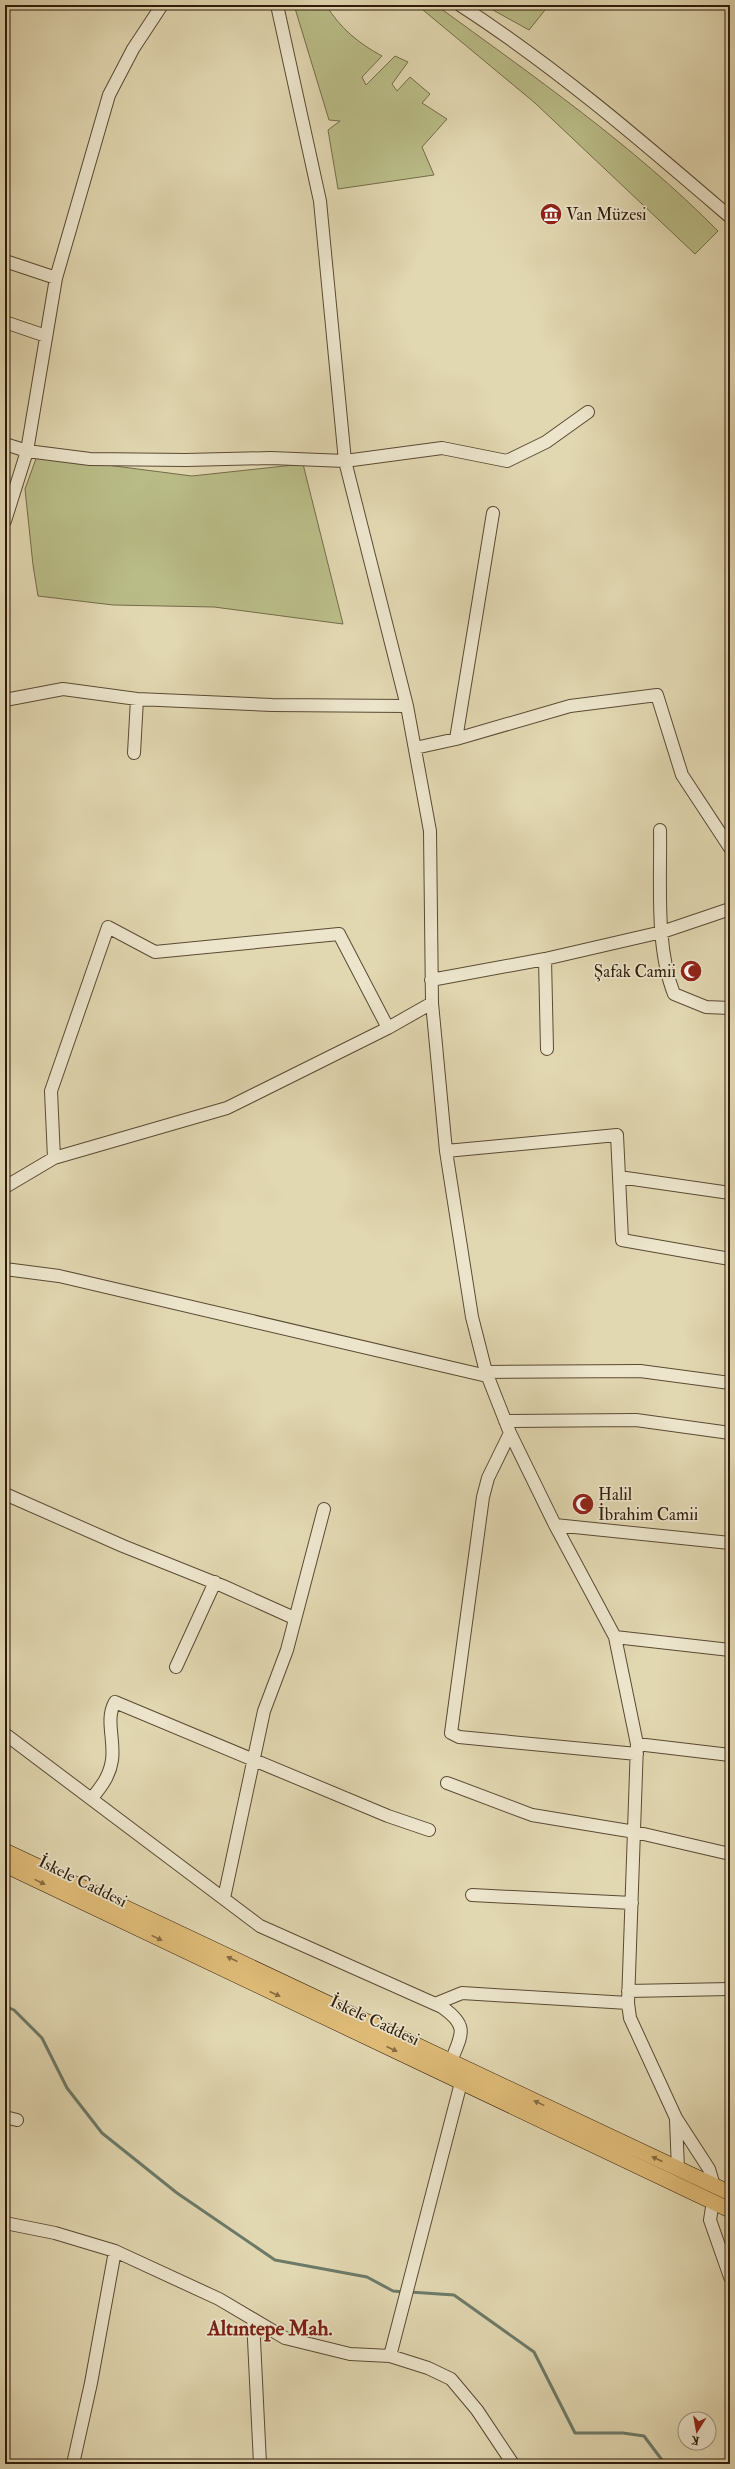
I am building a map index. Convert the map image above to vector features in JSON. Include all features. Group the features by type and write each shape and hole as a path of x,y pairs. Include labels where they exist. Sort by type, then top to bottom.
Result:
{"main road":[{"path":"5,1851 451,2061 463,2074 730,2193"},
{"name":"İskele Caddesi","path":"5,1865 463,2074 730,2210"}],"street":[{"path":"5,521 27,451 56,278 109,95 133,49 162,5"},
{"path":"276,5 320,201 345,462 407,706 430,831 432,1002 446,1151 472,1317 487,1374 510,1433 555,1525 615,1637 637,1749 628,1991 630,2018 676,2118 709,2170 714,2186"},
{"path":"460,5 488,22 572,86 730,217"},
{"path":"5,261 56,278"},
{"path":"5,322 46,336"},
{"path":"5,444 27,451 90,459 186,460 271,458 345,462 442,448 507,461 546,442 588,412"},
{"path":"456,739 493,513"},
{"path":"5,700 63,689 137,699 272,705 407,706"},
{"path":"415,748 456,739 570,706 657,695 682,775 730,848"},
{"path":"134,753 137,699"},
{"path":"660,830 662,932 667,976 674,994 706,1007 730,1008"},
{"path":"431,980 545,958 662,932 730,909"},
{"path":"54,1158 51,1091 108,926 155,952 340,934 388,1028"},
{"path":"545,958 547,1049"},
{"path":"5,1187 54,1158 227,1108 388,1028 432,1002"},
{"path":"446,1151 617,1135 622,1240 730,1259"},
{"path":"619,1177 730,1193"},
{"path":"5,1268 59,1276 487,1374 640,1371 730,1384"},
{"path":"505,1421 636,1420 730,1433"},
{"path":"510,1433 488,1478 482,1497 451,1733 458,1736 730,1755"},
{"path":"5,1494 123,1546 215,1582 294,1618"},
{"path":"224,1898 264,1711 287,1650 294,1618 324,1509"},
{"path":"555,1525 730,1543"},
{"path":"176,1667 215,1582"},
{"path":"615,1637 730,1650"},
{"path":"92,1798 109,1773 112,1758 110,1710 115,1702 253,1758 388,1816 429,1830"},
{"path":"5,1734 92,1798 260,1926 434,2004 452,2014 460,2024 463,2033 451,2061"},
{"path":"447,1783 532,1815 635,1832 730,1854"},
{"path":"472,1895 632,1903"},
{"path":"628,1991 730,1989"},
{"path":"434,2004 462,1993 628,2003"},
{"path":"390,2356 408,2281 463,2074"},
{"path":"676,2118 678,2169"},
{"path":"712,2201 710,2220 730,2277"},
{"path":"5,2223 55,2233 115,2251 219,2300 285,2338 350,2354 390,2356 428,2368 451,2379 477,2410 513,2464"},
{"path":"73,2464 91,2383 115,2251"},
{"path":"253,2319 260,2464"}],"green space":[{"path":"294,5 326,5 337,21 350,34 365,46 382,56 362,77 366,85 395,56 408,62 392,84 397,91 410,77 430,94 422,103 447,119 422,147 434,175 338,189 328,130 340,121 329,120"},
{"path":"417,5 436,5 582,112 652,169 718,231 695,254 535,103"},
{"path":"484,5 549,5 529,30"},
{"path":"37,456 192,476 303,464 343,624 214,607 113,605 38,596 33,565 25,489"}],"waterway":[{"path":"5,2006 14,2010 42,2038 67,2088 102,2133 177,2193 275,2260 367,2277 393,2291 405,2292"},
{"path":"410,2292 454,2295 534,2352 575,2433 623,2433 644,2436 665,2464"}],"place":[{"name":"Van Müzesi","path":"551,214"},
{"name":"Şafak Camii","path":"691,971"},
{"name":"Halil İbrahim Camii","path":"583,1504"}],"district":[{"name":"Altıntepe Mah.","path":"270,2328"}]}
